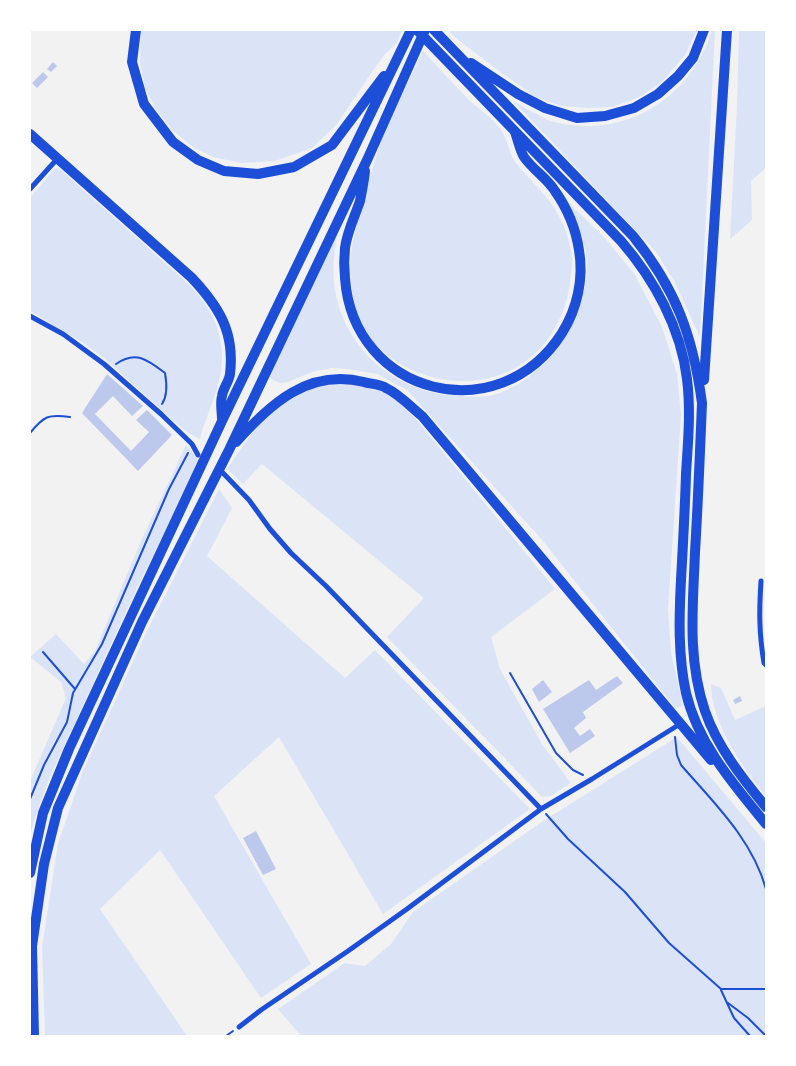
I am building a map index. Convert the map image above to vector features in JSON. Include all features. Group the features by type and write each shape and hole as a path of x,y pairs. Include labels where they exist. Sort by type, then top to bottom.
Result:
{"highway":[{"path":"136,30 132,62 144,104 173,142 198,160 224,171 258,174 294,167 332,145 363,106 400,53"},
{"path":"30,873 43,812 69,749 222,421 411,30"},
{"path":"417,30 514,129 640,263 667,313 678,342 687,377 690,414 680,610 680,645 686,693 701,734 730,782"},
{"path":"34,1036 32,946 44,864 58,808 142,622 229,450 368,158 425,30"},
{"path":"434,30 633,236 652,260 680,311 698,370 702,403"},
{"path":"454,51 518,94 545,108 577,118 605,116 634,108 658,94 678,76 692,58 704,30"},
{"path":"727,30 702,403 691,637 697,681 705,712 720,743 750,788 766,807"},
{"path":"368,158 360,199 345,247 345,278 348,299 356,324 379,356 398,372 414,381 442,389 465,390 487,388 508,382 529,370 545,356 566,326 576,303 579,287 579,250 572,222 555,190 524,157 514,129"},
{"path":"30,134 192,278 210,298 219,312 229,336 231,353 230,377 222,396 222,421"},
{"path":"229,450 258,419 288,394 296,390 319,381 350,379 385,387 422,416 677,726 730,782 766,824"}],"street":[{"path":"30,189 58,158"},
{"path":"30,316 63,334 110,369 192,444 198,455"},
{"path":"223,473 248,500 291,553 326,586 541,809"},
{"path":"761,581 759,635 766,665"},
{"path":"239,1026 400,914 541,809 677,726"}],"path":[{"path":"110,369 124,359 137,356 165,374 166,394 158,411"},
{"path":"30,433 40,422 53,415 70,417"},
{"path":"30,799 44,765 66,722 73,693 102,644 169,489 192,444"},
{"path":"43,652 75,689"},
{"path":"510,673 556,753 573,770 592,779"},
{"path":"677,726 675,742 680,765 742,837 761,872 766,889"},
{"path":"541,809 568,839 625,892 669,943 721,989 734,1018 750,1036"},
{"path":"721,989 766,989"},
{"path":"726,1001 748,1018 766,1036"}],"shaded area":[{"path":"141,30 402,30 397,43 385,54 337,124 312,148 275,161 241,163 213,157 193,147 173,131 155,108 145,88 140,62"},
{"path":"448,30 697,30 685,55 661,83 637,98 612,107 588,108 561,106 537,98 457,39"},
{"path":"712,30 715,30 700,337 674,281 656,252 514,102 546,119 564,124 585,126 607,124 628,119 647,111 665,99 680,85 693,69 704,50"},
{"path":"739,30 766,30 766,168 751,181 752,220 730,239 737,105"},
{"path":"423,51 470,101 498,126 515,162 550,202 557,213 565,229 571,251 572,267 568,294 556,327 542,346 525,362 495,377 473,381 451,381 429,376 409,368 390,357 374,342 361,324 356,313 350,270 356,230 381,142 389,121"},
{"path":"56,168 60,169 184,280 198,294 212,316 217,327 222,352 220,379 200,439 176,423 104,358 30,311 30,198"},
{"path":"569,203 605,238 635,275 662,327 677,374 681,415 668,609 671,653 683,705 676,709 543,541 407,390 377,374 348,369 332,368 312,372 288,382 280,383 271,379 269,374 337,234 334,276 340,311 360,347 374,362 391,375 409,384 428,391 449,395 491,396 516,385 551,356 575,317 583,296 587,274 586,253"},
{"path":"350,382 379,389 399,402 416,419 555,589 491,637 500,669 542,744 571,783 551,796 542,797 387,637 424,598 262,464 243,484 227,469 254,431 274,409 286,400 319,385"},
{"path":"186,445 198,459 49,779 30,836 30,781 66,698 61,682 30,657 56,634 84,664 95,651 141,541"},
{"path":"219,489 232,508 207,556 345,678 375,650 530,809 383,914 279,737 214,796 311,964 261,998 160,850 100,909 187,1036 45,1036 42,947 58,844 82,773 146,633"},
{"path":"711,684 721,688 735,720 766,706 766,796 747,772 722,729 712,699"},
{"path":"677,737 766,843 766,1036 301,1036 278,1009 345,963 365,966 391,944 413,912 543,821"}],"building":[{"path":"53,62 57,66 51,72 47,69"},
{"path":"43,72 48,77 37,88 32,83"},
{"path":"107,374 143,406 132,416 113,396 95,414 131,451 149,432 136,420 147,410 172,435 138,471 82,413"},
{"path":"617,676 623,683 583,712 586,718 574,728 580,736 590,729 595,736 570,753 543,709 589,680 596,690"},
{"path":"543,680 552,692 539,702 532,689"},
{"path":"740,696 742,701 735,704 733,700"},
{"path":"256,831 276,869 263,875 243,838"}]}
